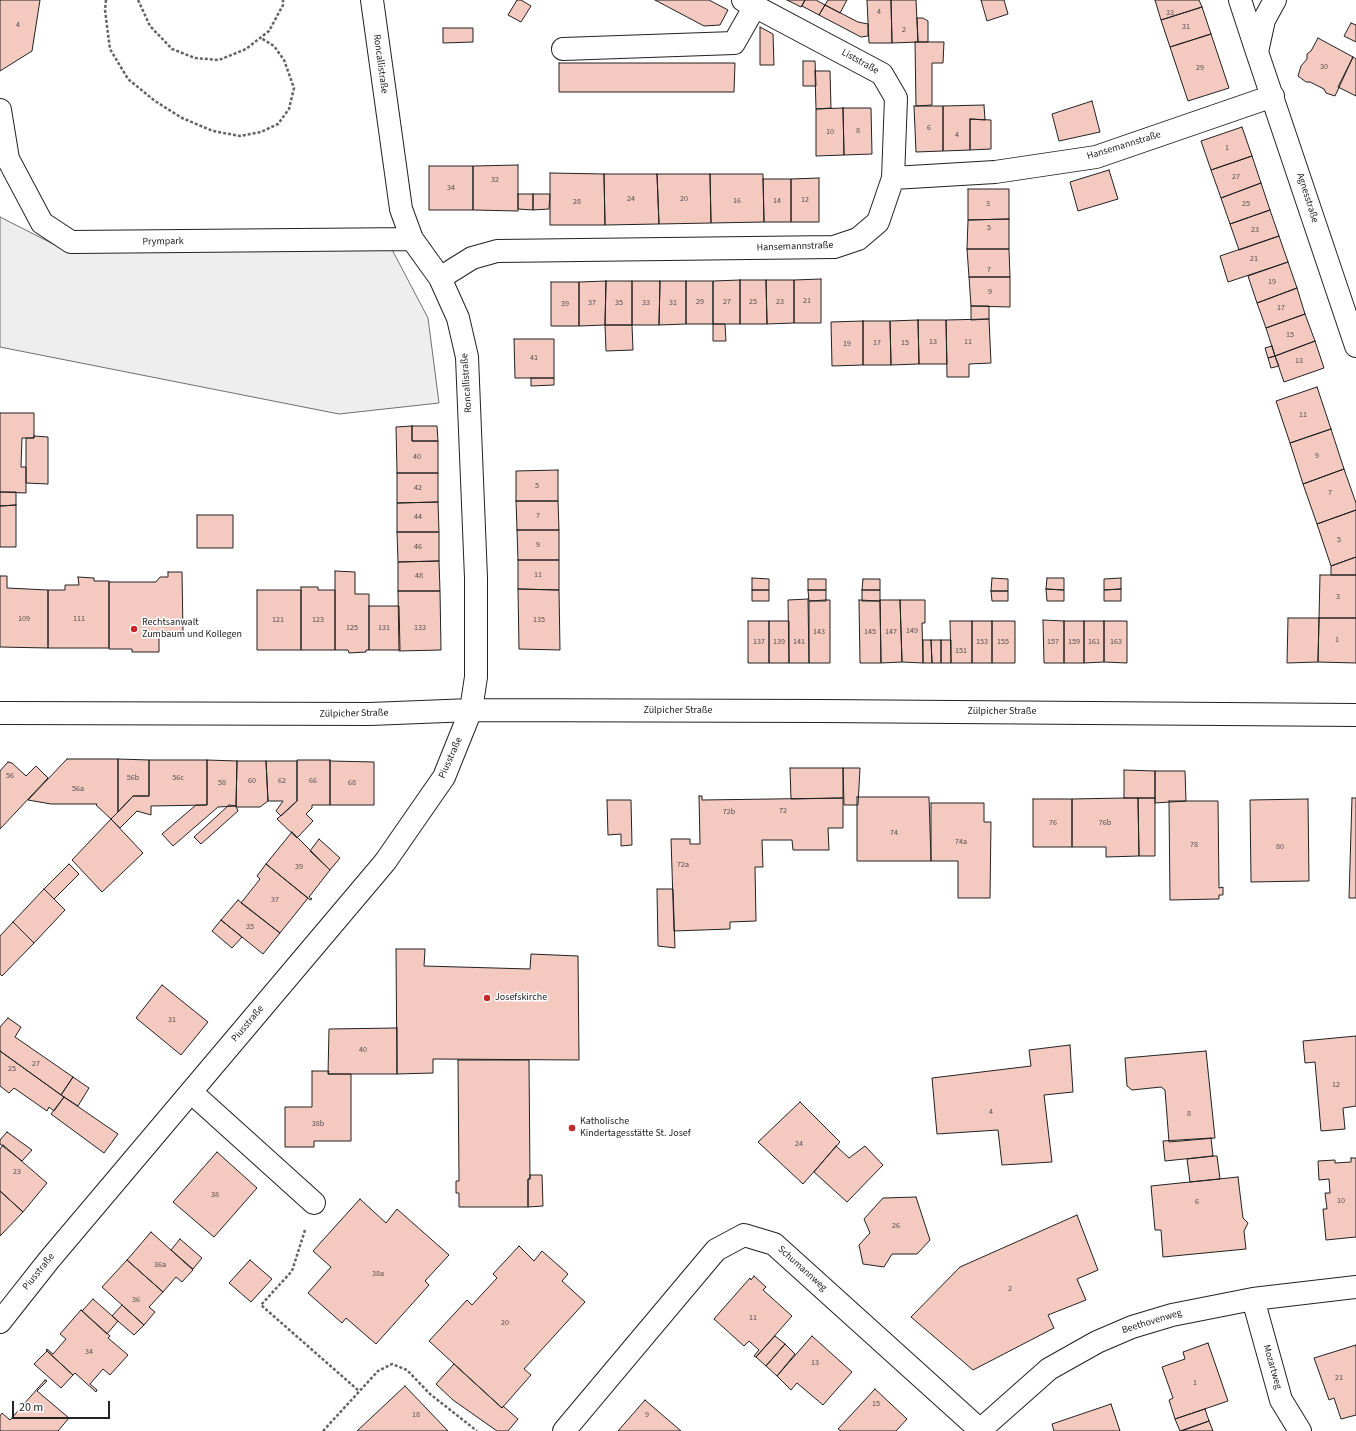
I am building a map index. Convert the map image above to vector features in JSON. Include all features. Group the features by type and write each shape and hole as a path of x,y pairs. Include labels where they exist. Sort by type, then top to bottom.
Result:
{"street":[{"name":"Roncallistraße","path":"372,0 399,201 412,239 440,278 458,318 466,357 476,578 476,676 471,710"},
{"name":"Agnesstraße","path":"1240,0 1356,346"},
{"path":"1257,52 1264,20 1275,0"},
{"path":"563,49 734,43 749,3"},
{"name":"Liststraße","path":"749,3 882,74 896,98 893,178"},
{"name":"Hansemannstraße","path":"440,278 472,258 497,251 834,247 858,239 878,222 893,178 995,172 1096,157 1273,96"},
{"name":"Prympark","path":"0,110 8,159 11,166 42,223 70,242 412,239"},
{"name":"Zülpicher Straße","path":"0,713 370,714 471,710 1356,715"},
{"name":"Piusstraße","path":"0,1322 49,1260 385,862 444,777 471,710"},
{"path":"191,1092 314,1203"},
{"name":"Schumannweg","path":"564,1431 716,1250 744,1235 774,1244 979,1431"},
{"name":"Beethovenweg","path":"979,1431 1049,1370 1097,1342 1132,1327 1172,1315 1253,1299 1356,1287"},
{"name":"Mozartweg","path":"1253,1299 1281,1400 1300,1431"}],"path":[{"path":"106,0 105,10 110,49 128,79 155,101 182,118 213,131 240,136 261,132 278,124 289,109 294,88 284,60 274,46 261,38"},
{"path":"138,0 150,26 172,48 195,58 219,60 246,49 269,31 283,5 283,0"},
{"path":"314,1203 292,1271 261,1305 358,1391"},
{"path":"323,1431 358,1391 378,1371 392,1364 407,1370 430,1394 477,1431"}],"shaded area":[{"path":"0,217 63,249 388,242 428,318 439,403 339,414 0,347"}],"building":[{"path":"0,0 40,0 32,51 0,71"},
{"path":"517,0 521,0 531,6 521,22 508,15"},
{"path":"655,0 709,0 728,10 720,25 704,26"},
{"path":"787,0 805,0 801,7"},
{"path":"805,0 816,0 825,5 819,15 802,6"},
{"path":"828,0 847,0 840,13 825,5"},
{"path":"867,0 891,0 892,43 869,43"},
{"path":"891,0 916,0 918,42 892,43"},
{"path":"981,0 1004,0 1008,14 987,21"},
{"path":"1155,0 1199,0 1202,7 1161,20"},
{"path":"825,5 858,22 868,24 868,36 861,37 819,15"},
{"path":"1202,7 1211,34 1170,47 1161,20"},
{"path":"917,18 923,18 928,21 928,42 918,42"},
{"path":"1351,23 1356,25 1356,42 1344,36"},
{"path":"760,27 773,34 774,65 760,65"},
{"path":"443,28 473,28 473,42 443,43"},
{"path":"1211,34 1229,88 1188,101 1170,47"},
{"path":"1318,38 1353,57 1335,96 1326,93 1324,89 1310,82 1306,82 1298,76 1301,66 1307,59 1307,54 1311,51"},
{"path":"915,42 944,42 943,63 932,63 932,105 916,106"},
{"path":"1353,57 1356,59 1356,96 1338,87"},
{"path":"803,61 815,61 816,86 803,86"},
{"path":"559,63 735,63 734,92 559,92"},
{"path":"815,71 830,71 831,108 816,109"},
{"path":"1092,101 1100,132 1059,141 1052,114"},
{"path":"984,105 985,120 970,119 970,150 943,151 943,106"},
{"path":"914,106 943,106 943,151 916,152"},
{"path":"843,108 844,155 816,156 816,109"},
{"path":"843,108 871,108 872,154 844,155"},
{"path":"970,119 991,120 991,149 970,150"},
{"path":"1242,127 1252,156 1211,170 1201,141"},
{"path":"1252,156 1261,183 1221,198 1211,170"},
{"path":"518,165 518,211 473,210 473,166"},
{"path":"429,166 473,166 473,210 429,210"},
{"path":"1109,170 1118,199 1078,211 1070,182"},
{"path":"550,173 604,174 605,225 550,225"},
{"path":"604,174 657,174 659,224 605,225"},
{"path":"657,174 710,174 711,223 659,224"},
{"path":"710,174 763,174 764,222 711,223"},
{"path":"819,178 819,222 791,222 791,179"},
{"path":"763,179 791,179 791,222 764,222"},
{"path":"1261,183 1270,210 1230,224 1221,198"},
{"path":"968,189 1009,189 1009,219 968,220"},
{"path":"518,194 533,194 533,210 518,209"},
{"path":"533,194 550,194 549,209 533,210"},
{"path":"1270,210 1279,236 1239,250 1230,224"},
{"path":"1009,219 1009,249 967,249 968,220"},
{"path":"1279,236 1288,262 1228,282 1220,256"},
{"path":"967,249 1009,249 1010,277 969,277"},
{"path":"1288,262 1297,288 1257,303 1248,276"},
{"path":"969,277 1010,277 1010,307 971,306"},
{"path":"821,279 821,323 794,323 794,280"},
{"path":"740,280 766,280 767,324 740,324"},
{"path":"740,280 740,324 713,324 713,281"},
{"path":"766,280 794,280 794,323 767,324"},
{"path":"606,281 605,325 579,326 579,282"},
{"path":"606,281 632,281 632,325 605,325"},
{"path":"632,281 660,281 659,325 632,325"},
{"path":"660,281 686,281 686,324 659,325"},
{"path":"686,281 713,281 713,324 686,324"},
{"path":"551,282 579,282 579,326 551,326"},
{"path":"1297,288 1305,314 1266,328 1257,303"},
{"path":"971,306 989,306 989,319 971,320"},
{"path":"1305,314 1315,341 1275,356 1266,328"},
{"path":"989,319 991,363 969,364 969,377 947,377 946,320"},
{"path":"918,320 946,320 947,364 919,364"},
{"path":"918,320 919,364 891,365 890,321"},
{"path":"863,321 890,321 891,365 863,365"},
{"path":"863,321 863,365 832,366 831,322"},
{"path":"713,324 725,324 726,341 713,341"},
{"path":"605,325 632,325 633,350 606,351"},
{"path":"514,339 554,339 554,378 515,378"},
{"path":"1315,341 1324,368 1284,382 1275,356"},
{"path":"1272,346 1275,356 1268,358 1265,348"},
{"path":"1275,356 1279,366 1271,368 1268,358"},
{"path":"531,378 554,378 554,385 531,386"},
{"path":"1317,387 1331,429 1290,443 1276,401"},
{"path":"0,413 34,413 34,438 22,438 21,467 26,467 26,493 0,492"},
{"path":"412,426 437,426 438,441 412,441"},
{"path":"412,426 412,441 438,441 438,473 397,473 396,427"},
{"path":"1331,429 1344,469 1303,484 1290,443"},
{"path":"34,436 48,437 48,484 26,483 26,438 34,438"},
{"path":"1344,469 1356,503 1356,510 1317,524 1303,484"},
{"path":"558,470 558,501 516,501 516,471"},
{"path":"397,473 438,473 438,502 397,503"},
{"path":"0,492 16,492 16,505 0,506"},
{"path":"516,501 558,501 559,530 517,530"},
{"path":"438,502 439,532 397,532 397,503"},
{"path":"16,505 16,547 0,547 0,506"},
{"path":"1356,510 1356,557 1331,566 1317,524"},
{"path":"197,515 233,515 233,548 197,548"},
{"path":"517,530 559,530 559,560 518,560"},
{"path":"397,532 439,532 439,561 398,562"},
{"path":"1356,557 1356,575 1331,575 1331,566"},
{"path":"518,560 559,560 559,590 518,589"},
{"path":"439,561 440,591 398,591 398,562"},
{"path":"335,571 355,572 355,594 369,594 369,650 366,650 366,652 349,653 348,650 335,650"},
{"path":"168,572 182,572 183,633 159,634 159,652 132,652 132,649 109,649 109,582 156,582 160,577 168,577"},
{"path":"1320,575 1356,575 1356,618 1319,618"},
{"path":"0,576 7,576 7,588 48,590 48,648 0,647"},
{"path":"78,577 94,578 94,581 109,581 109,648 48,648 48,590 65,590 65,585 79,585"},
{"path":"752,578 769,579 769,590 752,590"},
{"path":"992,578 1008,579 1008,591 991,591"},
{"path":"1047,578 1064,578 1064,590 1046,589"},
{"path":"1121,578 1121,589 1104,590 1104,579"},
{"path":"808,579 826,579 826,590 808,590"},
{"path":"863,579 880,579 880,590 862,590"},
{"path":"301,587 318,587 318,590 335,590 335,650 301,650"},
{"path":"518,589 559,590 560,650 519,649"},
{"path":"1046,589 1064,590 1064,601 1047,601"},
{"path":"1121,589 1121,601 1104,601 1104,590"},
{"path":"257,590 301,590 301,650 257,650"},
{"path":"752,590 769,590 769,601 752,601"},
{"path":"808,590 826,590 826,601 809,601"},
{"path":"862,590 880,590 880,601 862,601"},
{"path":"398,591 440,591 441,650 399,651"},
{"path":"991,591 1008,591 1008,601 992,601"},
{"path":"808,599 809,663 789,663 788,600"},
{"path":"830,600 830,663 809,663 809,601"},
{"path":"859,600 880,601 881,663 860,663"},
{"path":"880,600 900,600 902,662 881,663"},
{"path":"900,600 925,600 925,623 922,623 923,663 902,662"},
{"path":"369,606 399,606 400,650 369,650"},
{"path":"1288,618 1319,618 1318,662 1287,663"},
{"path":"1319,618 1356,618 1356,663 1318,662"},
{"path":"1043,620 1064,621 1064,663 1044,663"},
{"path":"748,621 769,621 769,663 748,663"},
{"path":"769,621 789,621 789,663 769,663"},
{"path":"950,621 972,621 972,663 951,663"},
{"path":"972,621 992,621 992,663 972,663"},
{"path":"992,621 1015,621 1015,663 992,663"},
{"path":"1064,621 1084,621 1084,663 1064,663"},
{"path":"1084,621 1104,621 1104,662 1084,663"},
{"path":"1104,621 1127,621 1127,663 1104,662"},
{"path":"923,640 931,640 932,663 923,663"},
{"path":"931,640 941,640 941,663 932,663"},
{"path":"941,640 951,640 951,663 941,663"},
{"path":"67,759 118,759 118,812 111,819 96,805 97,804 51,804 28,800"},
{"path":"118,759 149,760 149,796 133,796 118,812"},
{"path":"149,760 207,760 207,805 151,806 151,815 137,811 120,828 111,819 133,796 149,796"},
{"path":"207,760 237,761 236,806 218,807 173,846 162,834 196,805 207,805"},
{"path":"297,760 330,760 330,805 312,805 312,808 306,814 313,821 297,838 277,819 297,801"},
{"path":"237,761 266,761 268,801 260,807 236,807"},
{"path":"266,761 297,761 297,801 281,816 276,811 283,801 268,801"},
{"path":"330,761 374,762 374,805 330,805"},
{"path":"8,762 12,763 26,776 36,766 48,778 0,829 0,771"},
{"path":"790,768 843,768 843,798 791,799"},
{"path":"843,768 860,768 858,805 844,805"},
{"path":"1124,770 1155,771 1155,798 1124,798"},
{"path":"1155,771 1185,771 1186,801 1155,803"},
{"path":"699,796 702,796 702,800 843,798 843,828 828,828 829,850 793,850 792,840 762,840 763,867 755,867 756,921 730,922 730,929 674,931 671,839 690,839 690,844 700,844"},
{"path":"857,797 929,797 931,861 857,861"},
{"path":"1138,798 1139,856 1106,857 1106,847 1072,847 1072,799"},
{"path":"1138,798 1155,798 1155,856 1139,856"},
{"path":"1352,798 1356,798 1356,898 1349,898"},
{"path":"1033,799 1072,799 1072,847 1033,847"},
{"path":"1308,799 1309,881 1251,882 1250,800"},
{"path":"607,800 631,800 632,845 621,846 621,834 608,835"},
{"path":"1169,801 1218,801 1219,888 1223,887 1223,895 1219,895 1219,899 1170,900"},
{"path":"931,803 984,803 984,822 991,822 990,898 958,898 958,861 931,861"},
{"path":"229,805 236,806 238,811 201,844 194,837"},
{"path":"111,819 143,853 102,892 72,860"},
{"path":"292,832 330,870 309,897 312,899 310,900 266,864"},
{"path":"319,839 340,858 330,870 310,851"},
{"path":"69,864 79,874 54,899 44,889"},
{"path":"266,864 308,898 280,933 241,903 260,879 257,876"},
{"path":"44,889 65,910 34,943 13,922"},
{"path":"657,889 673,889 675,948 658,946"},
{"path":"238,900 280,933 263,954 221,920"},
{"path":"221,920 242,937 232,948 212,931"},
{"path":"13,922 34,943 2,976 0,974 0,936"},
{"name":"Josefskirche","path":"396,949 425,949 424,966 530,969 531,954 578,956 579,1060 433,1059 433,1073 397,1074"},
{"path":"162,985 208,1022 181,1055 136,1018"},
{"path":"8,1018 21,1027 15,1037 73,1077 61,1095 0,1051 0,1027"},
{"path":"397,1028 397,1074 328,1074 329,1029"},
{"path":"1356,1036 1356,1106 1343,1108 1345,1129 1321,1131 1315,1062 1305,1063 1303,1041"},
{"path":"1070,1045 1073,1092 1044,1095 1052,1162 1002,1165 998,1130 937,1134 932,1078 1031,1066 1029,1050"},
{"path":"0,1051 64,1097 54,1111 49,1107 47,1111 14,1088 9,1093 0,1086"},
{"path":"1206,1051 1215,1138 1169,1142 1165,1090 1161,1087 1132,1090 1127,1086 1125,1058"},
{"path":"458,1060 529,1060 530,1179 528,1179 528,1207 459,1207 459,1193 456,1193 456,1181 459,1181"},
{"path":"312,1071 329,1071 328,1074 351,1074 351,1141 314,1141 314,1147 285,1147 285,1107 312,1107"},
{"path":"73,1077 89,1088 78,1106 61,1095"},
{"path":"64,1097 118,1134 104,1153 51,1114"},
{"path":"800,1102 840,1142 803,1184 758,1142"},
{"path":"7,1132 32,1150 22,1161 0,1144 0,1140"},
{"path":"1211,1138 1213,1156 1165,1161 1163,1141"},
{"path":"3,1145 47,1183 23,1212 0,1191 0,1149"},
{"path":"836,1146 849,1158 865,1146 883,1165 847,1202 814,1172"},
{"path":"217,1152 257,1188 214,1237 173,1202"},
{"path":"1217,1156 1220,1179 1190,1182 1187,1159"},
{"path":"1351,1158 1356,1158 1356,1237 1326,1240 1323,1209 1327,1209 1325,1193 1330,1193 1329,1179 1319,1180 1318,1161 1335,1160 1335,1163 1351,1162"},
{"path":"530,1175 542,1175 543,1206 528,1207 528,1179 530,1179"},
{"path":"1238,1177 1243,1218 1248,1223 1244,1231 1246,1249 1163,1257 1161,1230 1155,1230 1151,1186"},
{"path":"0,1191 23,1212 0,1236"},
{"path":"916,1197 930,1240 917,1254 892,1254 884,1267 863,1264 859,1245 870,1233 864,1219 883,1198"},
{"path":"360,1199 386,1223 397,1209 449,1255 425,1281 429,1285 376,1344 346,1318 342,1323 308,1293 331,1267 313,1251"},
{"path":"1077,1215 1098,1270 1077,1279 1086,1300 1048,1315 1054,1328 973,1370 911,1317 960,1267"},
{"path":"151,1232 193,1270 182,1282 176,1277 163,1292 127,1260"},
{"path":"180,1239 202,1258 193,1269 171,1250"},
{"path":"519,1246 534,1261 542,1251 568,1274 562,1281 585,1302 524,1369 531,1375 502,1408 429,1341 467,1300 472,1305 497,1278 493,1274"},
{"path":"127,1260 163,1292 149,1307 155,1312 144,1325 102,1287"},
{"path":"250,1260 272,1279 251,1302 229,1283"},
{"path":"754,1276 766,1287 763,1290 792,1316 756,1357 754,1356 759,1350 749,1341 744,1346 714,1319 750,1278 751,1280"},
{"path":"93,1299 118,1321 107,1334 82,1311"},
{"path":"122,1305 144,1325 134,1335 112,1316"},
{"path":"81,1310 110,1336 108,1338 128,1355 110,1375 103,1369 90,1384 97,1390 96,1392 75,1373 73,1375 46,1350 47,1349 53,1354 66,1339 60,1334"},
{"path":"775,1336 785,1344 766,1366 756,1357"},
{"path":"812,1336 852,1372 823,1405 797,1383 791,1390 777,1376"},
{"path":"1208,1343 1228,1401 1175,1419 1169,1400 1173,1398 1162,1367 1185,1359 1183,1352"},
{"path":"785,1344 795,1354 777,1376 766,1366"},
{"path":"1356,1345 1356,1415 1341,1419 1334,1398 1329,1400 1314,1358"},
{"path":"47,1351 73,1375 61,1388 34,1364"},
{"path":"454,1364 502,1408 503,1406 518,1419 508,1431 497,1431 453,1400 436,1384"},
{"path":"45,1380 47,1381 37,1391 69,1418 58,1431 0,1431 0,1416 2,1413 10,1420"},
{"path":"405,1386 448,1431 357,1431"},
{"path":"875,1389 907,1419 896,1431 841,1431 838,1429"},
{"path":"645,1400 681,1431 618,1431"},
{"path":"1111,1404 1120,1431 1054,1431 1052,1424"},
{"path":"1205,1409 1209,1421 1180,1431 1175,1419"},
{"path":"1209,1421 1213,1431 1182,1431"}],"place":[{"name":"Rechtsanwalt Zumbaum und Kollegen","path":"134,629"},
{"name":"Josefskirche","path":"487,998"},
{"name":"Katholische Kindertagesstätte St. Josef","path":"572,1128"}]}
